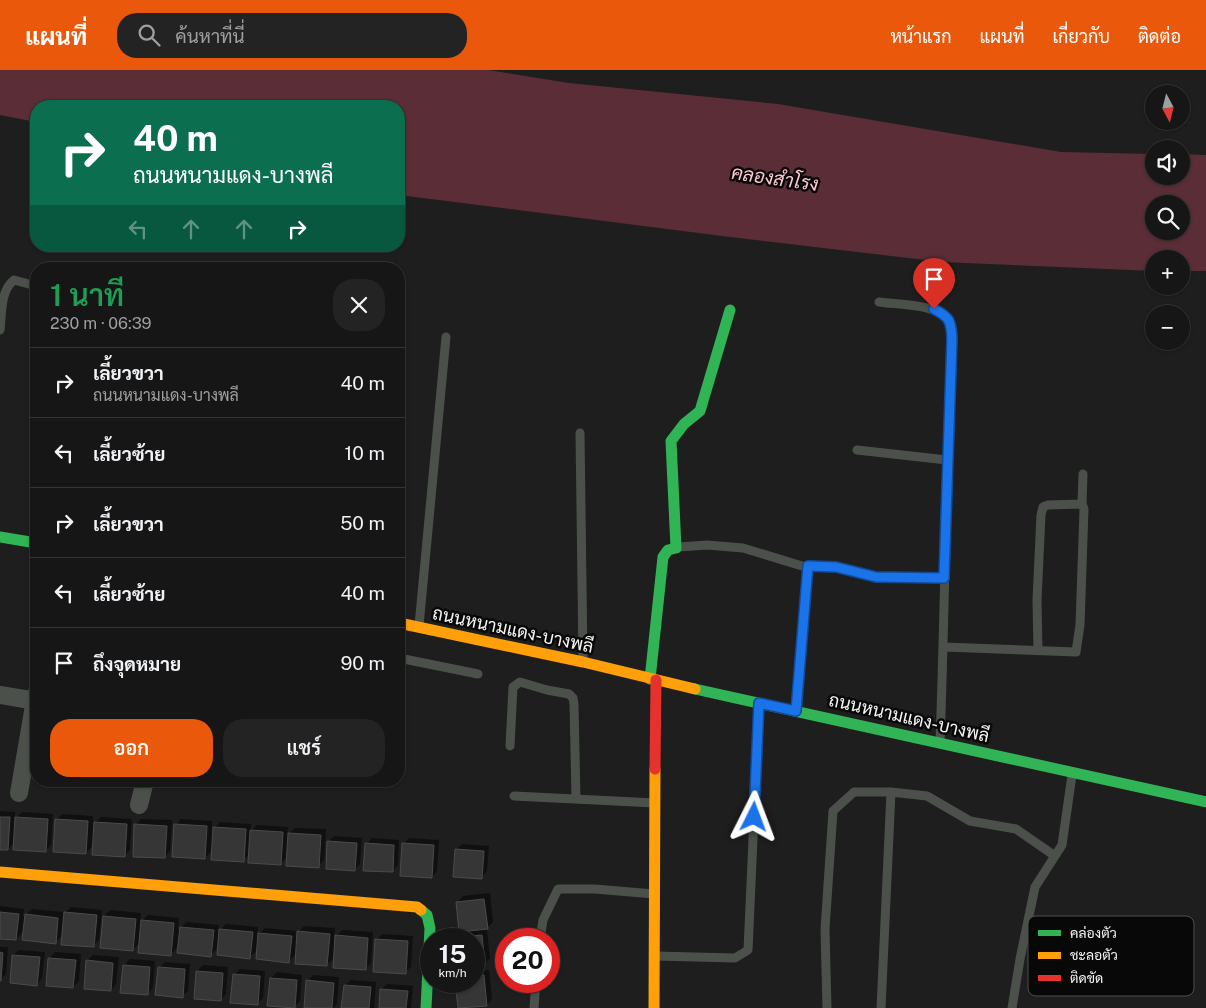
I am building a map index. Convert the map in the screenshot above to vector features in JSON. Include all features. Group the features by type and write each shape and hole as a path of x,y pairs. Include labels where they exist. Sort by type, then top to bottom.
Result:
{"street":[{"path":"654,1008 655,802 653,679 663,557 668,550 676,548 671,441 684,424 700,411 730,310"},
{"path":"0,537 30,542"},
{"name":"ถนนหนามแดง-บางพลี","path":"405,624 583,662 1206,802"},
{"path":"0,695 30,698"},
{"path":"19,793 30,732"},
{"path":"139,806 144,787"},
{"path":"0,872 417,907 427,915 430,928 426,1008"}],"lane":[{"path":"0,330 3,302 8,285 14,280 30,284"},
{"path":"878,302 934,309 944,314 951,324 940,743"},
{"path":"419,628 446,338"},
{"path":"580,433 583,662"},
{"path":"857,450 947,460"},
{"path":"944,647 1076,652 1080,616 1084,510 1082,504 1083,474"},
{"path":"1038,651 1037,600 1040,515 1043,507 1048,505 1082,504"},
{"path":"676,548 707,545 743,548 786,562 808,566 836,567 876,577 944,578"},
{"path":"796,711 808,566"},
{"path":"405,659 478,674"},
{"path":"510,746 513,687 520,682 569,694 574,704 576,799"},
{"path":"654,956 735,958 748,950 759,703"},
{"path":"1029,916 1035,888 1062,845 1073,772"},
{"path":"827,1008 825,929 833,811 854,792 891,792 927,796 970,821 1016,829 1055,856"},
{"path":"881,1008 891,792"},
{"path":"514,796 655,802"},
{"path":"542,928 543,920 558,889 595,889 654,894"},
{"path":"1012,1008 1028,921"},
{"path":"534,1008 535,993"}],"water":[{"name":"คลองสำโรง","path":"0,70 488,70 569,83 778,104 1061,152 1145,154 1145,185 1190,185 1190,154 1206,155 1206,271 1190,271 1190,250 1145,250 1145,271 942,262 405,196 405,100 30,100 30,121 0,115"}],"building":[{"path":"0,817 10,817 8,850 0,850"},
{"path":"15,817 48,819 46,852 13,850"},
{"path":"55,819 88,821 86,854 53,852"},
{"path":"94,822 127,824 125,857 92,855"},
{"path":"134,824 167,826 165,858 133,857"},
{"path":"174,824 207,826 205,859 172,857"},
{"path":"213,827 246,829 244,862 211,860"},
{"path":"250,830 283,832 281,865 248,863"},
{"path":"288,833 321,835 319,868 286,866"},
{"path":"327,841 357,843 355,871 326,869"},
{"path":"365,843 394,845 393,872 363,871"},
{"path":"402,843 434,845 432,878 400,876"},
{"path":"455,849 484,851 482,879 453,877"},
{"path":"484,899 488,929 459,928 456,902"},
{"path":"0,912 19,914 16,940 0,939"},
{"path":"64,912 97,915 94,947 61,945"},
{"path":"25,914 58,918 56,944 22,940"},
{"path":"103,916 136,919 133,951 100,948"},
{"path":"141,920 174,923 171,956 138,953"},
{"path":"180,927 214,930 211,957 177,953"},
{"path":"219,929 253,932 250,959 217,955"},
{"path":"297,931 330,934 327,966 295,964"},
{"path":"258,933 292,936 289,963 256,959"},
{"path":"335,935 368,938 366,970 333,968"},
{"path":"375,939 408,941 406,974 373,972"},
{"path":"0,952 3,953 1,981 0,981"},
{"path":"12,955 40,957 37,986 10,983"},
{"path":"48,958 76,960 73,988 46,986"},
{"path":"86,960 113,963 111,991 84,989"},
{"path":"123,965 150,967 148,995 120,993"},
{"path":"158,967 185,969 183,998 155,995"},
{"path":"196,971 223,973 221,1001 194,999"},
{"path":"233,974 260,976 258,1005 230,1003"},
{"path":"270,978 297,980 295,1008 267,1006"},
{"path":"306,980 334,983 332,1008 304,1008"},
{"path":"344,985 371,987 369,1008 341,1008"},
{"path":"485,985 487,1006 458,1008 456,993 485,993"},
{"path":"380,989 408,991 406,1008 379,1008"}],"traffic: fast":[{"path":"650,679 663,557 668,550 676,548 671,441 684,424 700,411 730,310"},
{"path":"0,537 30,542"},
{"path":"695,689 1206,802"},
{"path":"421,910 427,915 430,928 426,1008"}],"traffic: slow":[{"path":"405,624 583,662 695,689"},
{"path":"654,1008 655,769"},
{"path":"0,872 417,907 421,910"}],"traffic: jam":[{"path":"655,769 656,680"}],"route":[{"path":"754,817 759,703 796,711 808,566 836,567 876,577 944,578 952,338 951,324 944,314 934,309"}]}
